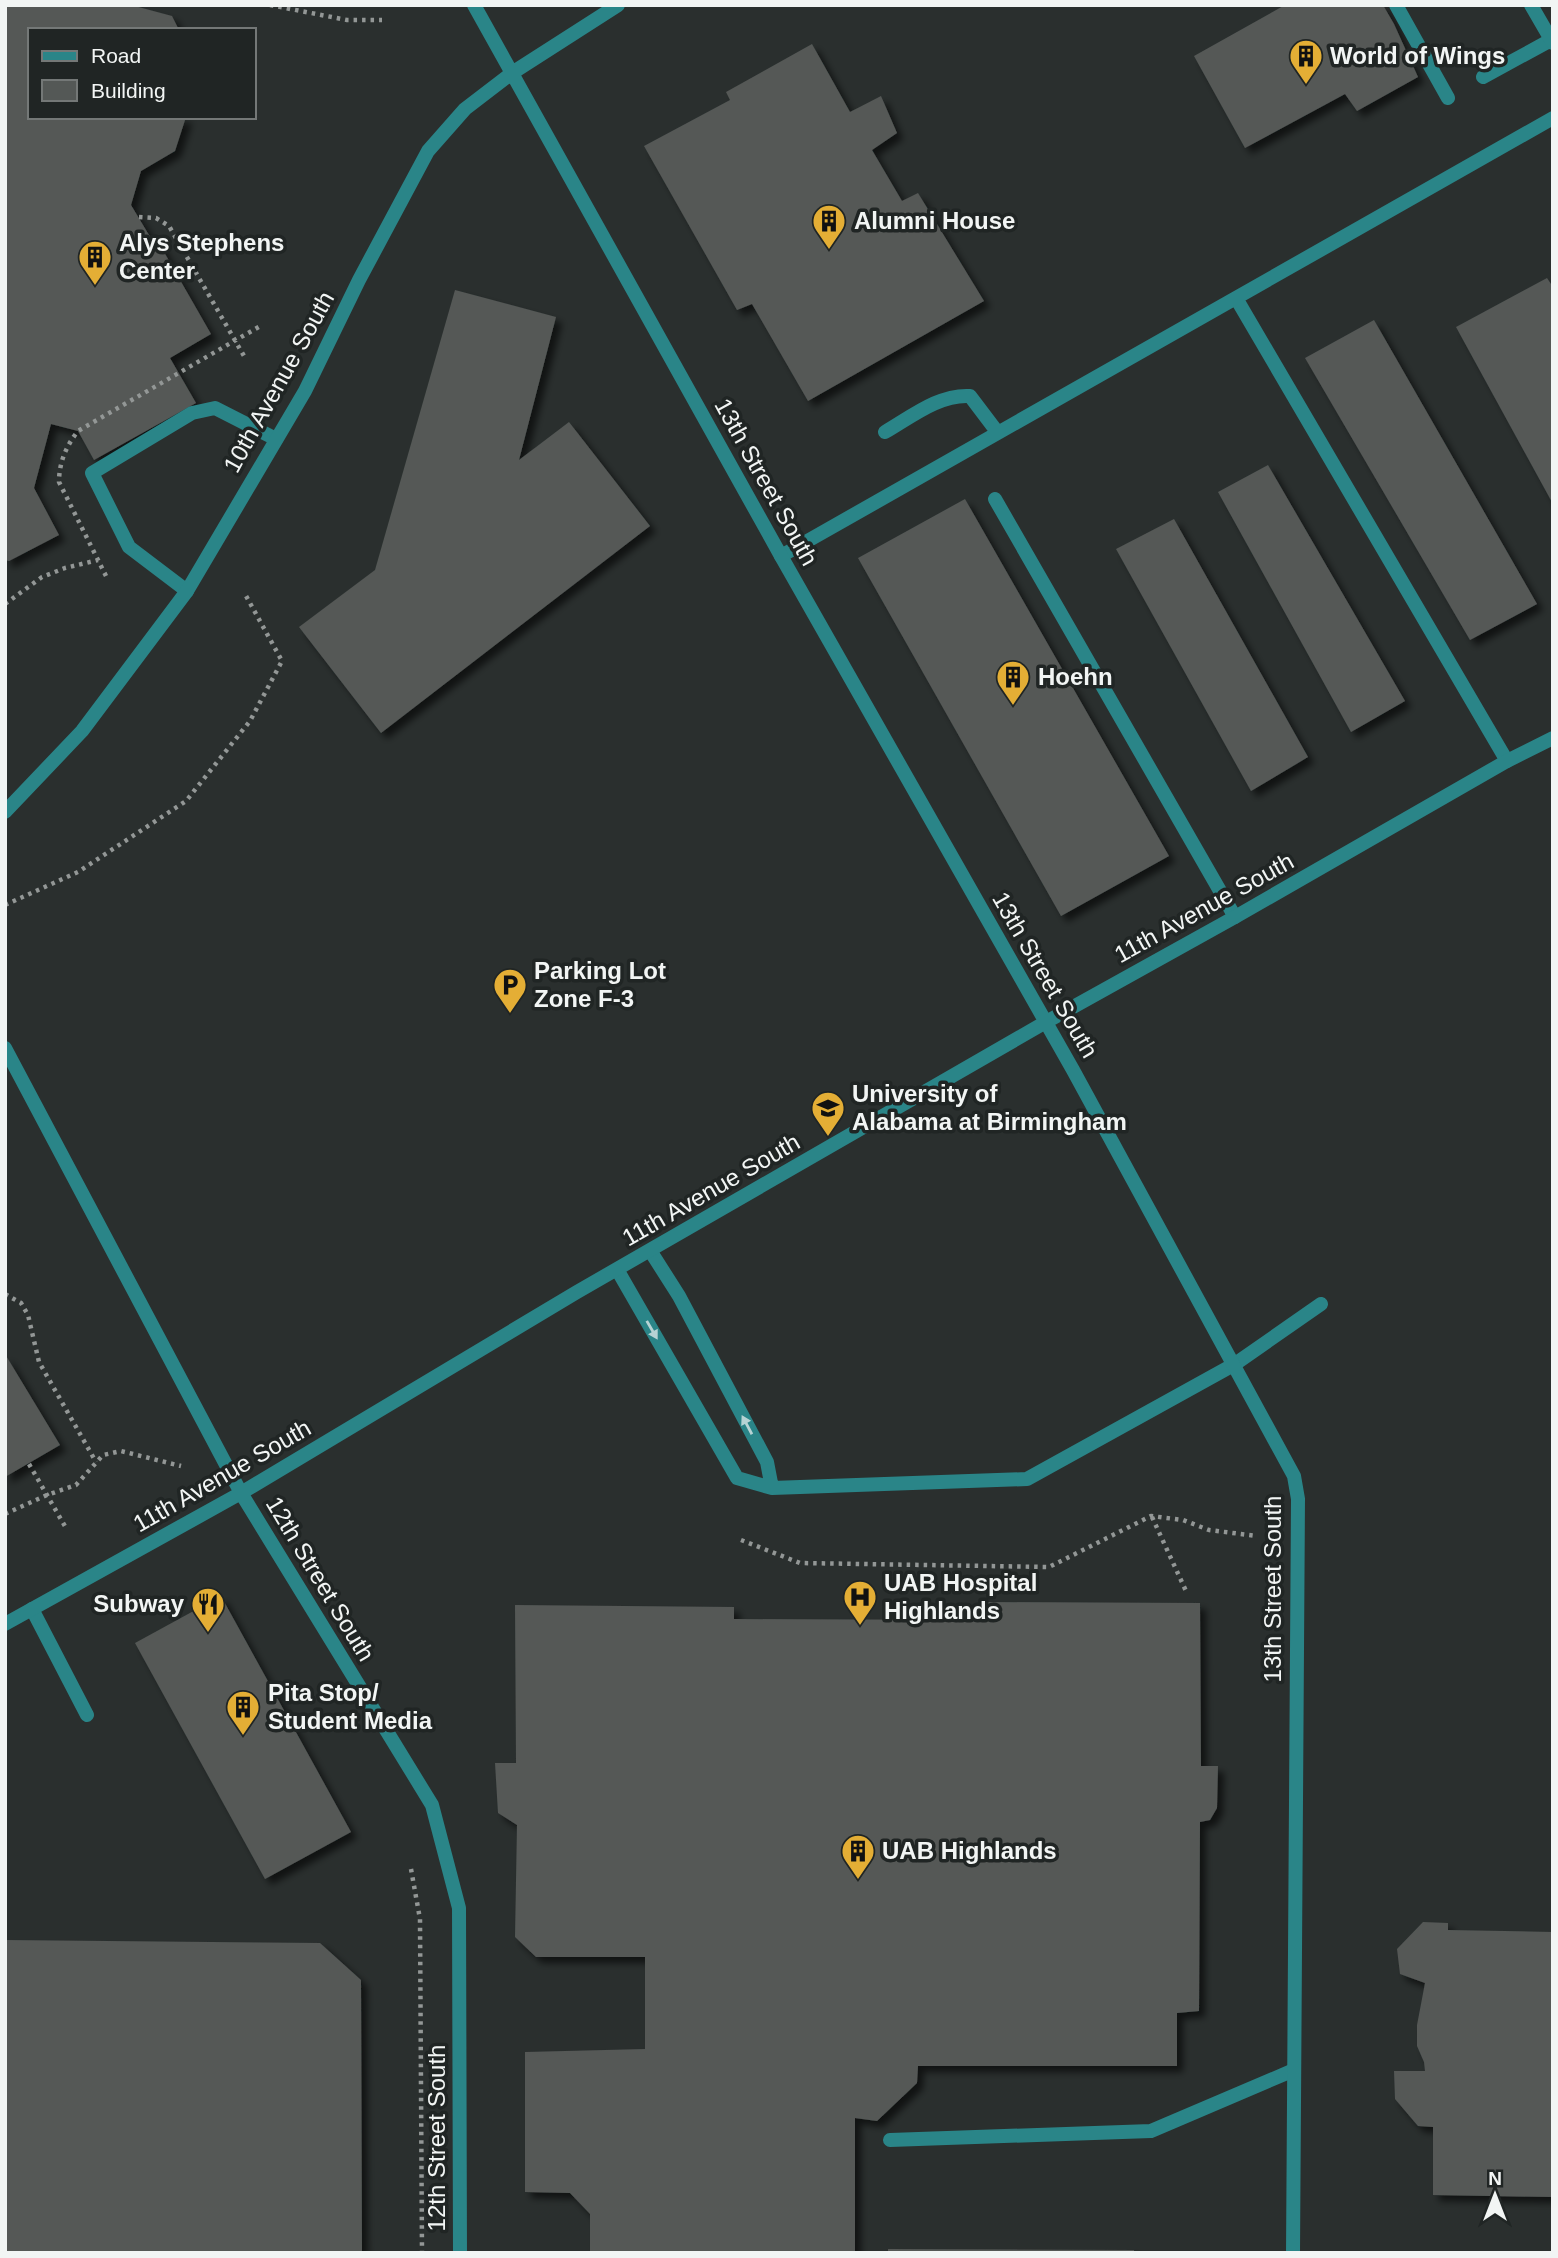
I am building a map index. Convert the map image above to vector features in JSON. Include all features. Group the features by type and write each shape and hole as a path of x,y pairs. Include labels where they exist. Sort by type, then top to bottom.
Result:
{"street":[{"name":"13th Street South","path":"474,5 781,556 1046,1022 1294,1476 1298,1499 1293,2253"},
{"name":"10th Avenue South","path":"5,812 82,730 187,591 305,391 428,150 465,109 512,73 618,5"},
{"path":"1396,5 1448,98"},
{"path":"1483,78 1552,41 1531,5"},
{"path":"781,556 1553,118"},
{"path":"1236,298 1507,761"},
{"path":"885,432 938,401 956,395 970,396 998,433"},
{"path":"187,591 129,547 92,473 192,413 215,408 276,439"},
{"path":"995,499 1236,917"},
{"name":"11th Avenue South","path":"5,1624 241,1493 577,1292 651,1252 1046,1022 1236,917 1507,761 1553,738"},
{"name":"12th Street South","path":"5,1048 241,1493 432,1805 460,1908 460,2253"},
{"path":"651,1252 679,1297 767,1462 772,1488"},
{"path":"618,1270 737,1478 772,1488 1027,1479 1235,1364 1321,1304"},
{"path":"32,1609 87,1715"},
{"path":"890,2140 1151,2132 1294,2070"}],"path":[{"path":"270,5 346,20 382,20"},
{"path":"139,217 156,218 169,226 244,356"},
{"path":"5,604 42,577 98,560"},
{"path":"5,905 78,872 187,801 250,721 282,661 245,594"},
{"path":"5,1294 21,1303 28,1315 39,1362 96,1462"},
{"path":"5,1514 47,1494 76,1485 103,1455 121,1451 181,1466"},
{"path":"29,1464 66,1528"},
{"path":"1151,1516 1186,1591"},
{"path":"741,1540 800,1563 1049,1567 1151,1516 1183,1520 1209,1530 1257,1536"},
{"path":"411,1870 420,1919 422,2253"}],"building":[{"name":"Alys Stephens Center","path":"5,5 131,5 172,16 178,28 28,28 28,119 185,119 175,151 141,171 131,205 152,240 156,238 211,334 170,358 196,403 94,460 78,431 51,424 34,488 59,535 9,561 5,560"},
{"name":"World of Wings","path":"1285,5 1383,5 1418,77 1357,111 1345,94 1245,148 1194,56"},
{"name":"Alumni House","path":"812,44 850,112 881,96 897,133 872,150 902,201 918,193 984,301 808,401 752,304 737,310 644,146 730,100 726,92"},
{"path":"1547,278 1553,287 1553,504 1456,327"},
{"path":"455,290 556,317 519,460 569,422 650,526 381,733 299,627 375,570"},
{"path":"1374,320 1537,604 1470,640 1305,358"},
{"path":"1268,465 1405,701 1351,732 1218,492"},
{"name":"Hoehn","path":"965,499 1169,856 1061,916 858,558"},
{"path":"1174,519 1308,757 1251,791 1116,549"},
{"path":"5,1354 60,1445 5,1477"},
{"name":"Pita Stop/ Student Media","path":"221,1596 351,1832 265,1879 135,1643"},
{"name":"UAB Highlands","path":"983,1602 1200,1603 1201,1766 1218,1766 1217,1808 1210,1820 1200,1822 1199,2011 1177,2013 1177,2066 918,2066 917,2083 877,2121 855,2118 855,2253 590,2253 590,2214 570,2193 525,2192 525,2052 645,2049 645,1957 536,1957 515,1937 517,1825 498,1813 495,1763 516,1763 515,1605 734,1607 734,1619 982,1620"},
{"path":"1423,1922 1448,1923 1448,1930 1553,1932 1553,2197 1433,2195 1433,2127 1418,2126 1395,2099 1394,2071 1425,2071 1417,2046 1417,2025 1425,1983 1400,1974 1397,1949"},
{"path":"5,1940 320,1943 361,1980 362,2253 5,2253"},
{"path":"888,2249 1134,2250 1134,2253 888,2253"}],"place":[{"name":"World of Wings","path":"1306,86"},
{"name":"Alumni House","path":"829,251"},
{"name":"Alys Stephens Center","path":"95,287"},
{"name":"Hoehn","path":"1013,707"},
{"name":"Parking Lot Zone F-3","path":"510,1015"},
{"name":"University of Alabama at Birmingham","path":"828,1138"},
{"name":"UAB Hospital Highlands","path":"860,1627"},
{"name":"Subway","path":"208,1634"},
{"name":"Pita Stop/ Student Media","path":"243,1737"},
{"name":"UAB Highlands","path":"858,1881"}]}
